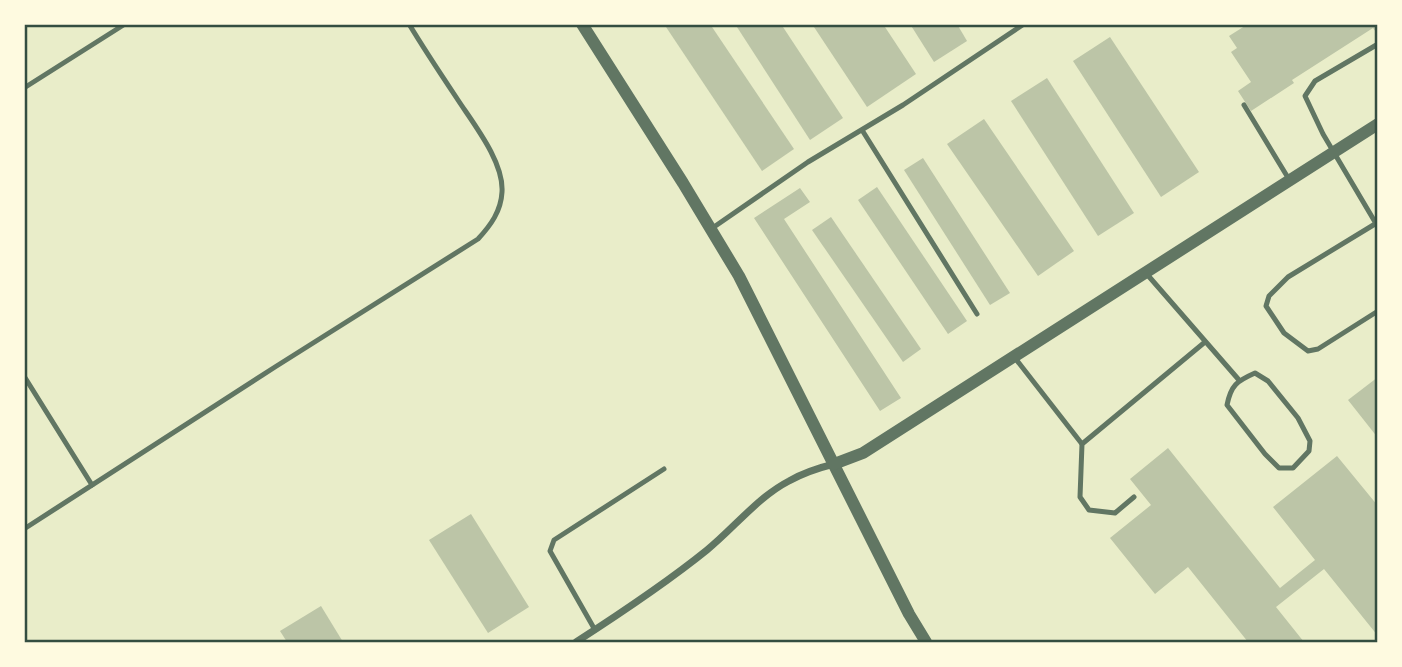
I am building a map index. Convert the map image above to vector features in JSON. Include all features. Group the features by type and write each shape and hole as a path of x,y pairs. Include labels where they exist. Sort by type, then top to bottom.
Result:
{"street":[{"path":"582,24 739,276 909,614 926,642"},
{"path":"576,642 650,594 786,482 809,471 863,453 1377,124"}],"lane":[{"path":"24,88 125,24"},
{"path":"24,529 478,239 491,224 498,211 502,191 499,171 487,145 409,24"},
{"path":"711,229 808,162 903,105 1024,24"},
{"path":"1377,44 1315,81 1305,96 1376,225 1288,277 1269,296 1266,306 1284,333 1308,351 1318,349 1377,310"},
{"path":"1244,105 1290,181"},
{"path":"862,130 977,314"},
{"path":"1145,272 1239,380"},
{"path":"1082,444 1205,342"},
{"path":"1014,356 1082,444 1080,497 1089,510 1115,513 1134,497"},
{"path":"1255,373 1268,382 1298,418 1310,441 1309,452 1293,468 1279,468 1227,405 1230,393 1239,380 1255,373"},
{"path":"24,376 92,485"},
{"path":"595,630 550,551 554,540 664,469"}],"building":[{"path":"664,24 710,24 794,149 762,171"},
{"path":"735,24 781,24 843,118 810,140"},
{"path":"812,24 883,24 916,74 867,107"},
{"path":"910,24 957,24 967,41 934,62"},
{"path":"1248,24 1378,24 1378,35 1373,28 1292,80 1294,83 1251,111 1238,91 1251,82 1231,52 1237,48 1229,36"},
{"path":"1110,37 1199,172 1161,197 1073,61"},
{"path":"1047,78 1134,213 1098,236 1011,101"},
{"path":"984,119 1074,251 1038,276 947,144"},
{"path":"923,158 1010,293 990,305 904,170"},
{"path":"877,187 967,321 948,334 858,200"},
{"path":"800,188 810,202 784,219 901,398 880,411 754,218"},
{"path":"831,217 921,349 903,362 812,230"},
{"path":"1378,377 1378,438 1348,400"},
{"path":"1168,448 1280,588 1315,560 1273,507 1337,456 1378,506 1378,636 1324,569 1276,607 1304,642 1248,642 1188,567 1155,594 1110,538 1151,505 1130,479"},
{"path":"471,514 529,607 488,633 429,540"},
{"path":"321,606 343,642 287,642 280,631"}]}
